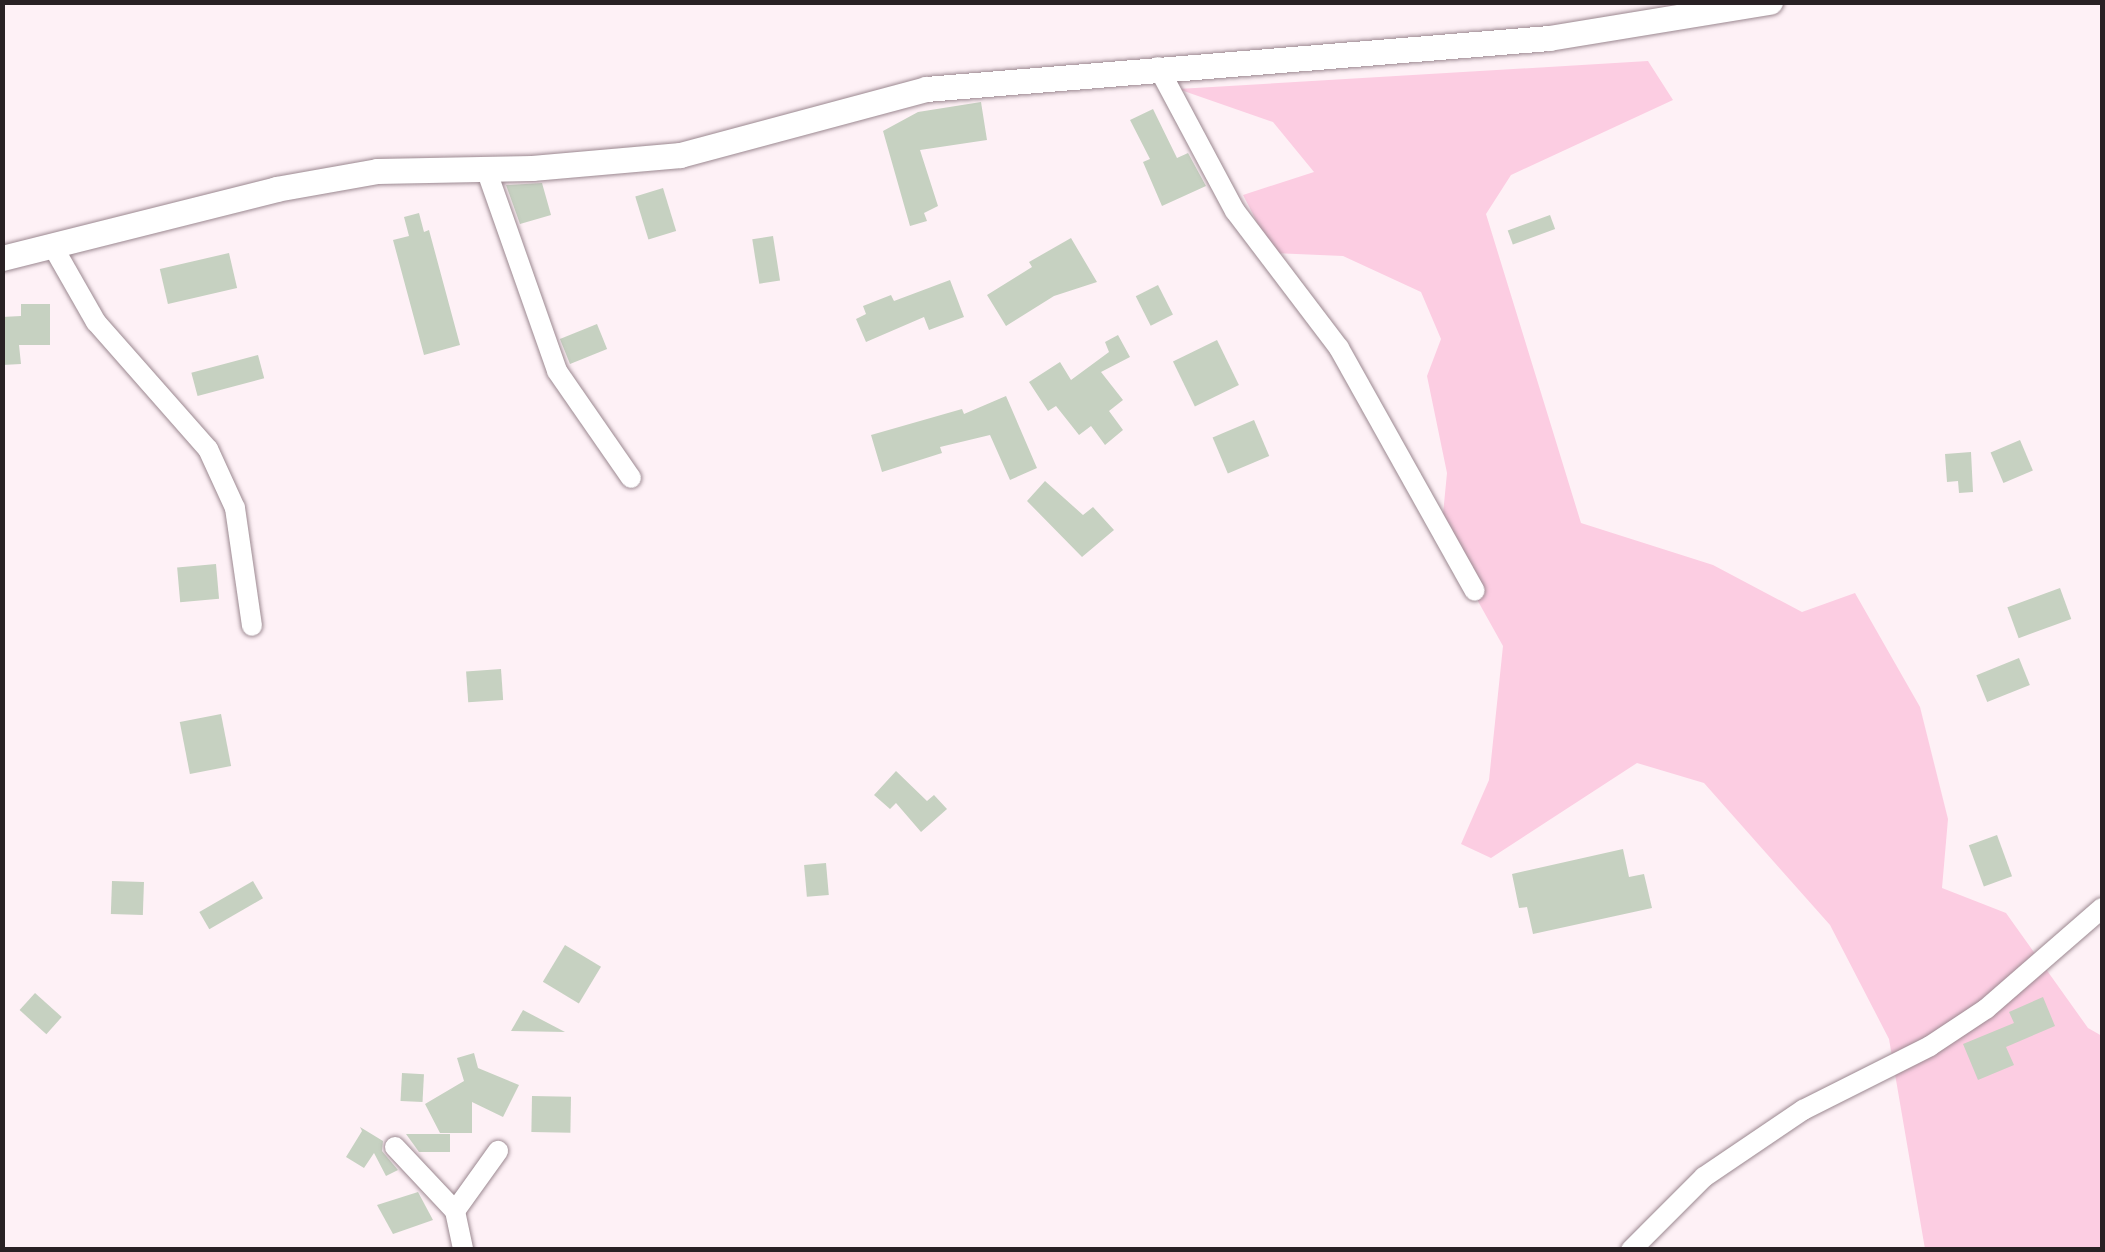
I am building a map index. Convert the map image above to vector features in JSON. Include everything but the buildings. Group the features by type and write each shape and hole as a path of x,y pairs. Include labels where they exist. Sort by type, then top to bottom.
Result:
{"street":[{"path":"2,258 276,189 376,171 486,169 680,155 926,89 1549,38 1770,2"},
{"path":"1158,68 1236,211 1339,348 1475,591"},
{"path":"486,169 557,371 631,478"},
{"path":"52,245 96,322 208,449 235,508 252,626"},
{"path":"1632,1250 1704,1178 1803,1110 1930,1046 1986,1009 2102,908"},
{"path":"394,1147 455,1212 462,1250"},
{"path":"455,1212 498,1151"}],"shaded area":[{"path":"1648,61 1673,100 1511,175 1486,214 1581,523 1713,565 1802,612 1855,593 1920,707 1948,819 1942,888 2006,913 2088,1028 2102,1036 2102,1249 1925,1249 1889,1039 1830,925 1704,783 1637,763 1491,858 1461,844 1489,780 1503,646 1441,535 1447,473 1427,376 1441,339 1421,292 1343,256 1273,253 1243,195 1314,172 1273,122 1178,89"}]}
